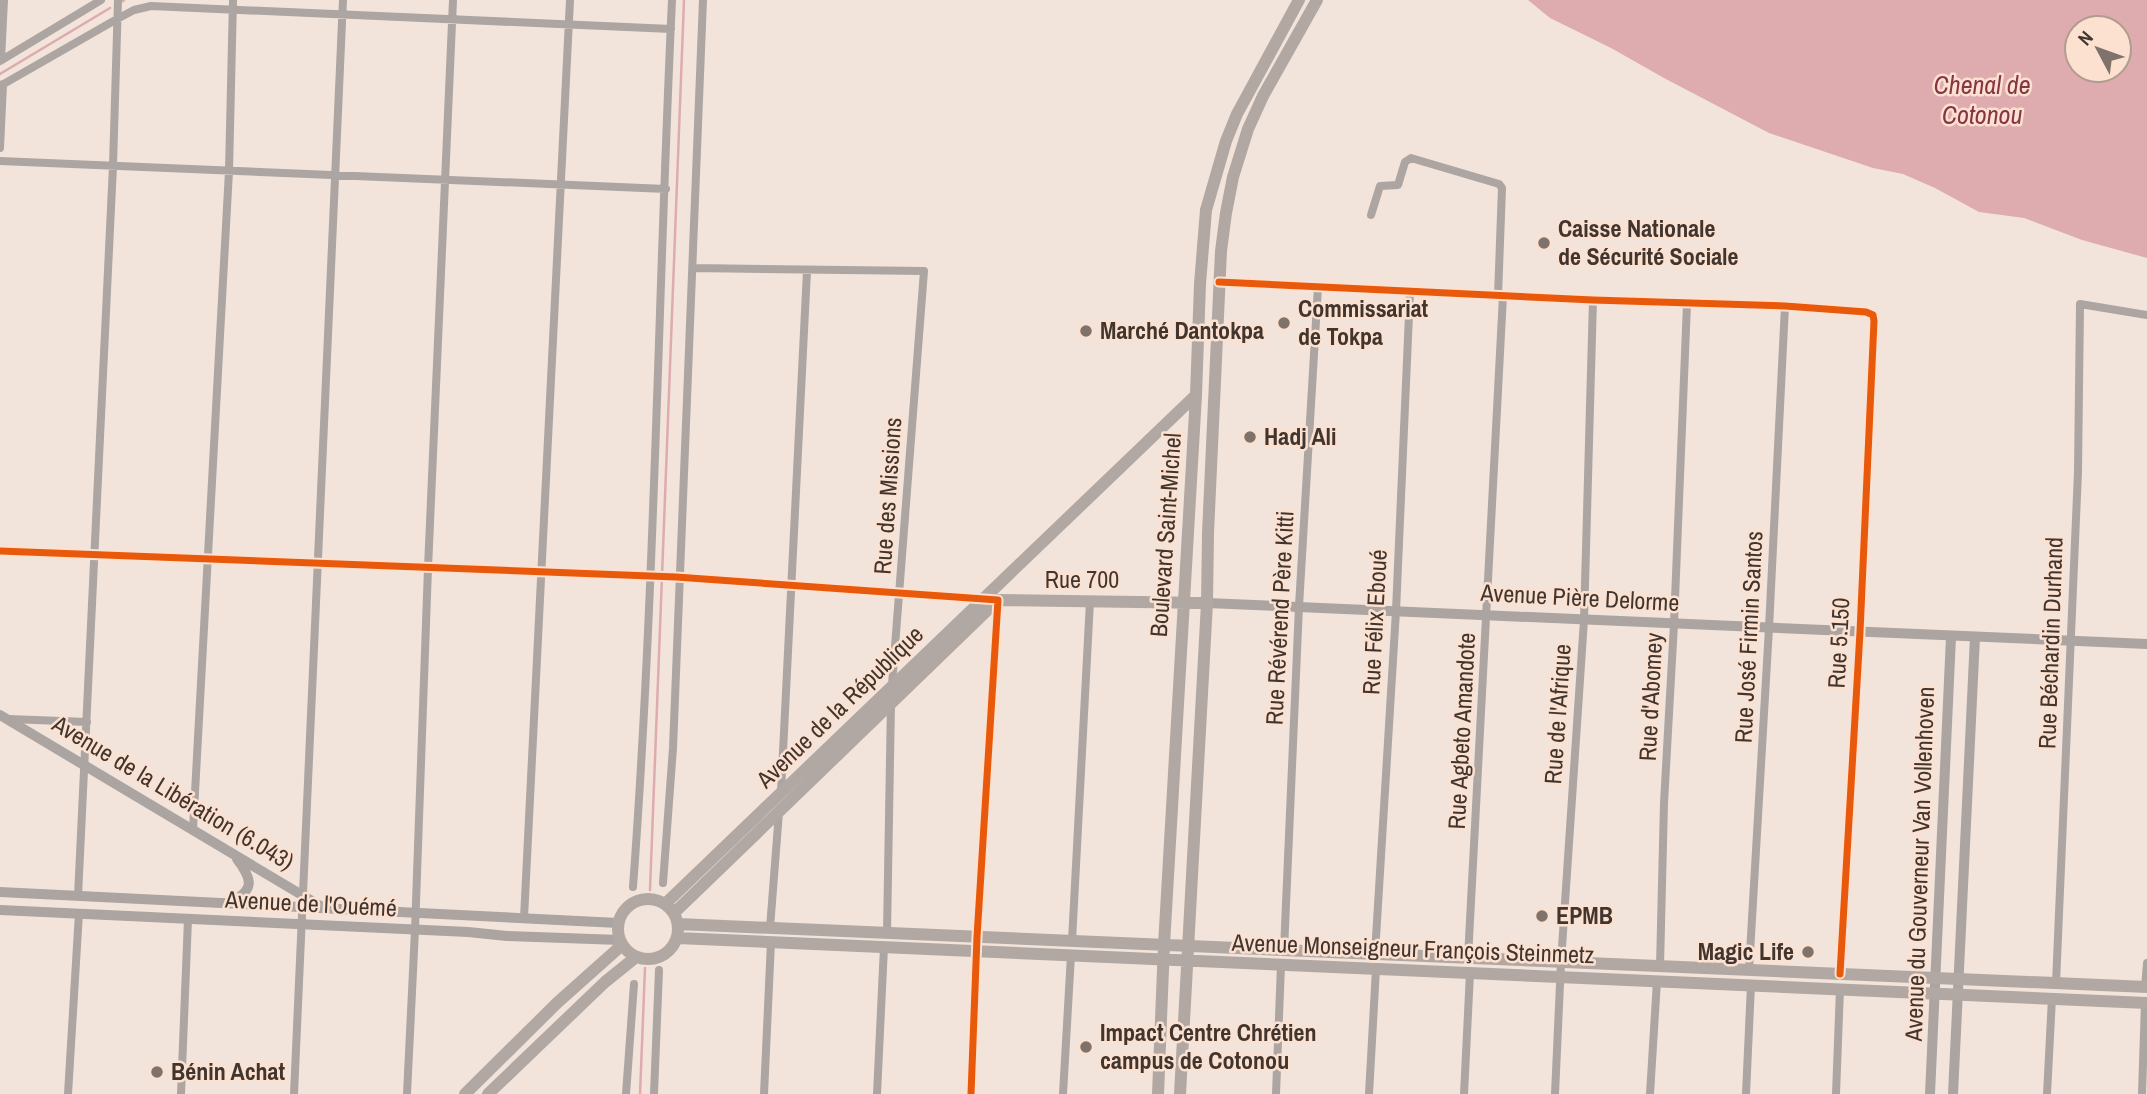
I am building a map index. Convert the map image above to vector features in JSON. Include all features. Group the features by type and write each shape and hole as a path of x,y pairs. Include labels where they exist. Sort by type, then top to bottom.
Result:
{"main road":[{"name":"Boulevard Saint-Michel","path":"1158,1094 1182,602 1206,209 1222,153 1237,114 1299,0"},
{"name":"Boulevard Saint-Michel","path":"1180,1094 1207,603 1221,251 1233,177 1245,137 1263,96 1317,0"},
{"name":"Avenue de la République","path":"672,914 781,793 1196,395"},
{"name":"Avenue de la République","path":"672,914 998,600"},
{"name":"Rue 700","path":"998,600 1207,603"},
{"name":"Avenue Pière Delorme","path":"1207,603 2147,644"},
{"name":"Avenue du Gouverneur Van Vollenhoven","path":"1930,1094 1951,637"},
{"name":"Avenue du Gouverneur Van Vollenhoven","path":"1953,1094 1975,637"},
{"name":"Avenue de la Libération (6.043)","path":"3,717 325,908"},
{"path":"229,903 242,897 248,890 249,881 247,872 233,854"},
{"name":"Avenue de l'Ouémé","path":"0,892 618,923"},
{"path":"653,899 672,914 677,938 662,956 649,959 636,957 621,942 618,923 626,908 637,900 653,899"},
{"name":"Avenue de l'Ouémé","path":"0,910 621,942"},
{"name":"Avenue Monseigneur François Steinmetz","path":"672,914 770,928 2146,987"},
{"name":"Avenue Monseigneur François Steinmetz","path":"677,938 2146,1003"},
{"path":"465,1094 621,942"},
{"path":"488,1094 605,982 636,957"}],"street":[{"path":"1,60 4,0"},
{"path":"1,60 101,0"},
{"path":"78,895 113,166 118,0"},
{"path":"294,1094 343,0"},
{"path":"407,1094 453,0"},
{"path":"524,918 570,0"},
{"path":"633,887 654,576 672,0"},
{"path":"663,883 673,748 703,0"},
{"path":"192,829 229,171 233,4"},
{"path":"0,148 1,85 117,16 151,6 233,4 342,14 671,29"},
{"name":"Rue Agbeto Amandote","path":"1371,215 1380,187 1398,185 1405,162 1411,158 1499,184 1502,188 1487,615 1468,958"},
{"path":"0,161 666,189"},
{"path":"693,268 807,271 781,793 770,928"},
{"name":"Rue des Missions","path":"807,271 924,271 892,686 887,933"},
{"path":"1219,282 1687,304 1785,306"},
{"name":"Rue Révérend Père Kitti","path":"1284,950 1299,606 1318,287"},
{"name":"Rue Félix Eboué","path":"1375,954 1396,611 1410,292"},
{"name":"Rue de l'Afrique","path":"1555,1094 1560,977 1584,620 1593,300"},
{"name":"Rue d'Abomey","path":"1660,966 1664,803 1687,304"},
{"name":"Rue Béchardin Durhand","path":"2056,983 2078,472 2080,304 2147,315"},
{"name":"Rue 5.150","path":"1785,306 1867,312 1873,315 1860,632 1840,974"},
{"name":"Rue José Firmin Santos","path":"1749,970 1785,306"},
{"path":"0,551 678,577 998,600 976,951 971,1094"},
{"path":"1072,941 1090,601"},
{"path":"3,717 87,722"},
{"path":"68,1094 79,914"},
{"path":"181,1094 188,919"},
{"path":"764,1094 771,942"},
{"path":"877,1094 884,947"},
{"path":"1063,1094 1071,955"},
{"path":"2146,987 2147,963"},
{"path":"1276,1094 1281,965"},
{"path":"1369,1094 1376,969"},
{"path":"654,1094 659,970"},
{"path":"1464,1094 1470,973"},
{"path":"1650,1094 1657,981"},
{"path":"626,1094 634,984"},
{"path":"1746,1094 1751,985"},
{"path":"1836,1094 1840,989"},
{"path":"2047,1094 2052,998"},
{"path":"2142,1094 2146,1003"}],"water":[{"name":"Chenal de Cotonou","path":"1528,0 2147,0 2147,258 2082,240 2024,218 1979,212 1903,174 1873,168 1769,133 1550,18"}],"waterway":[{"path":"650,890 684,0"},
{"path":"0,74 110,8"},
{"path":"640,1094 645,968"}],"cycle path":[{"path":"1219,282 1593,300 1785,306 1866,312 1873,315 1860,632 1840,974"},
{"path":"0,551 676,577 998,600 977,937 971,1094"}],"place":[{"name":"Caisse Nationale de Sécurité Sociale","path":"1544,243"},
{"name":"Commissariat de Tokpa","path":"1284,323"},
{"name":"Marché Dantokpa","path":"1086,331"},
{"name":"Hadj Ali","path":"1250,437"},
{"name":"EPMB","path":"1542,916"},
{"name":"Magic Life","path":"1808,952"},
{"name":"Impact Centre Chrétien campus de Cotonou","path":"1086,1047"},
{"name":"Bénin Achat","path":"157,1072"}]}
